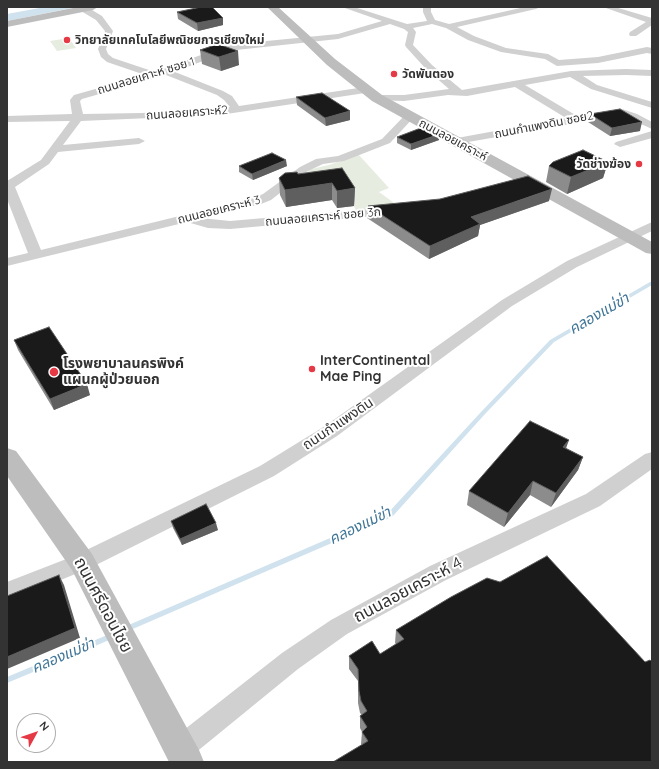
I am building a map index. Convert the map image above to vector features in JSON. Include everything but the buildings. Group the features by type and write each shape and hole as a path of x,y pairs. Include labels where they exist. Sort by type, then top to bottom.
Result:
{"street":[{"name":"ถนนลอยเคราะห์","path":"272,7 306,40 371,94 390,106 457,141 652,249"},
{"path":"346,7 407,27 432,22 449,26 472,38 504,50 548,57 571,74 594,87 652,105"},
{"path":"427,7 426,12 432,22"},
{"path":"449,26 536,7"},
{"path":"607,7 652,21 633,34"},
{"path":"7,24 88,8 100,18 109,31 102,49 104,55 110,60 153,75"},
{"name":"ถนนลอยเคาะห์ ซอย 1","path":"78,117 75,100 78,97 167,72 226,50 338,36 390,22"},
{"path":"407,27 412,32 409,45 429,67 460,93"},
{"path":"557,63 598,60 647,50 652,51"},
{"path":"167,72 220,93 228,98 238,110"},
{"path":"390,106 404,98 448,92 467,93 571,74 626,72 652,73"},
{"path":"516,84 574,118"},
{"name":"ถนนลอยเคราะห์2","path":"7,119 149,116 238,110 371,94 404,98"},
{"name":"ถนนกำแพงดิน ซอย2","path":"457,141 574,118 622,112 652,126"},
{"name":"ถนนลอยเคราะห์ 3","path":"7,262 245,205 267,197 304,169 320,161 340,159 382,144 410,116"},
{"path":"36,254 8,186 45,162 78,117"},
{"path":"620,144 652,134"},
{"path":"55,149 139,141"},
{"path":"514,184 528,180"},
{"name":"ถนนลอยเคราะห์ ซอย 3ก","path":"186,219 208,224 230,225 404,210"},
{"name":"ถนนกำแพงดิน","path":"7,592 82,562 267,471 331,432 506,303 572,264 652,226"},
{"name":"ถนนศรีดอนไชย","path":"7,457 82,562 134,663 184,755"},
{"name":"ถนนลอยเคราะห์ 4","path":"184,755 290,661 339,626 438,573 593,500 652,459"}],"shaded area":[{"path":"69,38 76,48 57,51 50,41"},
{"path":"358,154 389,188 379,192 397,205 356,211 354,206 323,187 307,170 329,165"}],"water":[{"path":"45,7 77,7 7,21 7,14"}],"waterway":[{"name":"คลองแม่ข่า","path":"126,629 390,515 483,413 552,341 652,283"},
{"name":"คลองแม่ข่า","path":"7,680 112,636"}],"place":[{"name":"วิทยาลัยเทคโนโลยีพณิชยการเชียงใหม่","path":"67,40"},
{"name":"วัดพันตอง","path":"394,74"},
{"name":"วัดช่างฆ้อง","path":"639,164"},
{"name":"InterContinental Mae Ping","path":"312,369"},
{"name":"โรงพยาบาลนครพิงค์ แผนกผู้ป่วยนอก","path":"54,372"}]}
